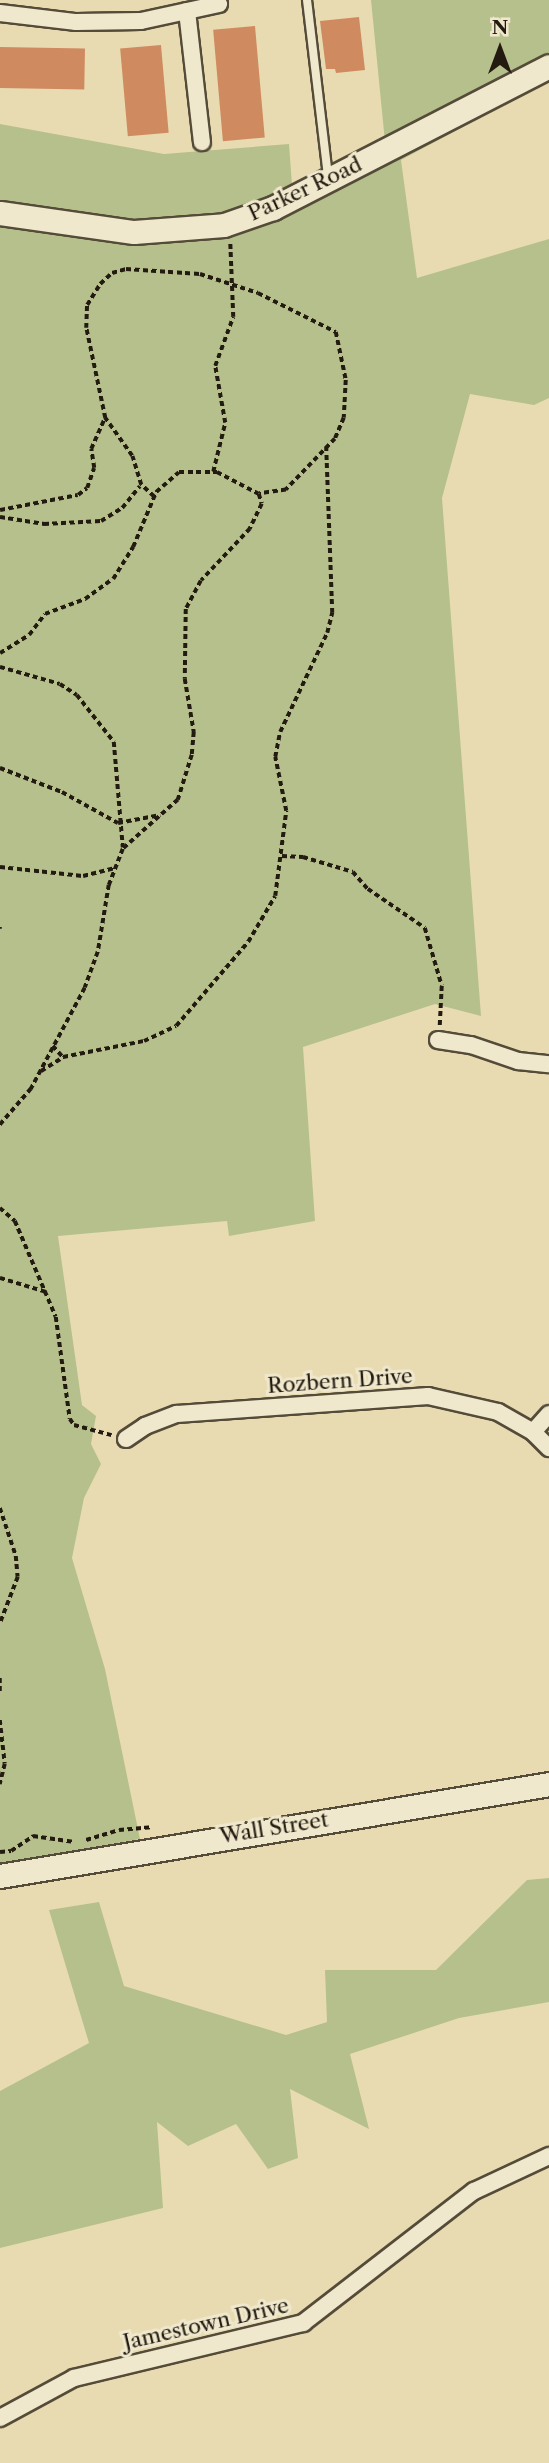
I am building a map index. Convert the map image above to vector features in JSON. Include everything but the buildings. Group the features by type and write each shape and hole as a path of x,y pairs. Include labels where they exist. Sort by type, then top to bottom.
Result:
{"street":[{"path":"0,13 76,22 141,21 219,4"},
{"path":"187,11 202,142"},
{"name":"Parker Road","path":"0,213 134,232 229,223 273,208 549,66"},
{"path":"438,1040 549,1064"},
{"name":"Rozbern Drive","path":"126,1439 145,1426 177,1414 428,1396 473,1403 533,1432 549,1448"},
{"path":"533,1432 549,1414"},
{"name":"Wall Street","path":"0,1876 549,1784"},
{"name":"Jamestown Drive","path":"0,2418 24,2400 74,2378 303,2323 474,2191 549,2156"}],"lane":[{"path":"307,0 329,180"}],"path":[{"path":"213,472 225,423 215,366 233,317 229,223"},
{"path":"0,653 29,635 55,608 85,599 113,579 134,547 154,497 179,472 213,472 259,494 286,490 326,447 344,418 346,380 336,332 258,293 200,274 148,270 111,273 100,284 87,305 86,328 105,418 132,456 141,485 154,497"},
{"path":"0,510 78,495 87,488 94,468 91,449 105,418"},
{"path":"40,1072 63,1057 144,1041 176,1026 259,924 275,896 286,811 275,757 277,744 327,633 332,613 326,447"},
{"path":"0,517 44,524 102,521 122,508 141,485"},
{"path":"0,1125 40,1072 85,988 98,952 114,868 123,849 178,800 192,755 194,732 184,656 186,609 201,582 250,529 262,504 259,494"},
{"path":"0,667 60,684 77,695 114,742 118,823 123,849"},
{"path":"0,768 62,792 118,823 162,815"},
{"path":"282,856 353,872 368,889 425,928 442,985 438,1040"},
{"path":"0,867 83,876 114,868"},
{"path":"53,1046 63,1057"},
{"path":"0,1208 15,1221 46,1292 61,1343 70,1419 81,1428 126,1439"},
{"path":"0,1278 46,1292"},
{"path":"0,1508 16,1556 18,1577 0,1623"},
{"path":"0,1678 0,1692"},
{"path":"0,1720 5,1764 0,1784"},
{"path":"0,1852 11,1851 33,1836 74,1842 119,1830 151,1827"}],"green space":[{"path":"371,0 549,0 549,81 401,160 417,278 549,239 549,398 534,405 470,394 442,498 481,1016 435,1004 303,1047 315,1221 229,1236 227,1221 58,1236 82,1405 96,1416 91,1444 101,1464 84,1498 72,1558 105,1669 140,1839 0,1864 0,124 164,154 289,144 293,199 386,152"},
{"path":"549,1878 549,2002 459,2018 350,2054 369,2129 290,2089 298,2158 268,2169 236,2124 188,2146 157,2122 163,2208 0,2248 0,2091 89,2043 49,1910 99,1902 124,1986 286,2035 327,2022 325,1970 436,1970 527,1880"}]}
